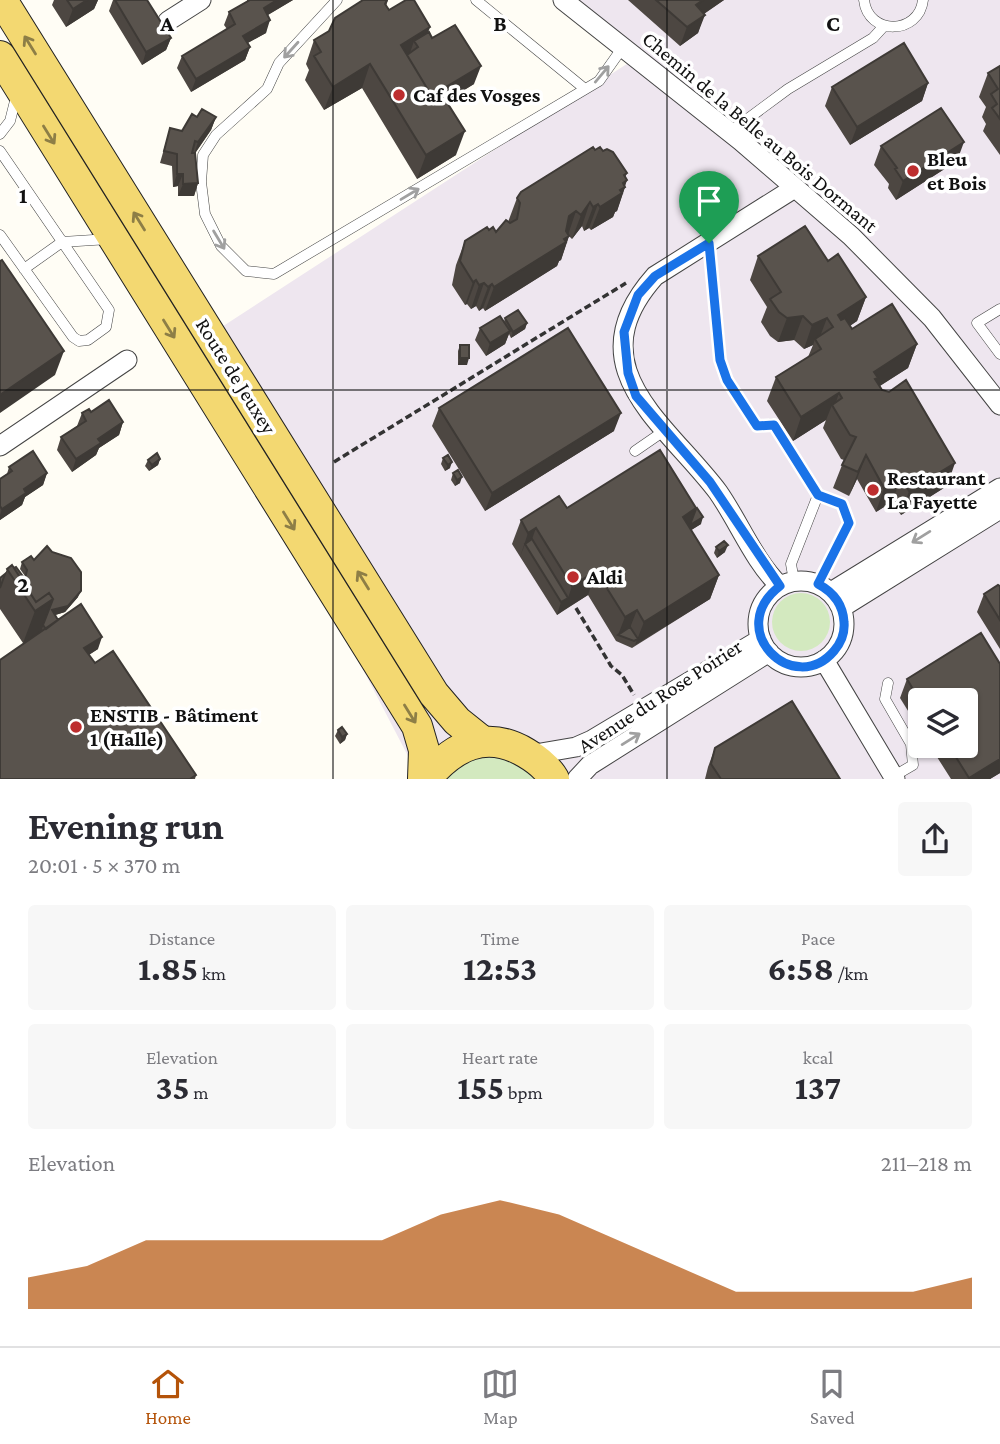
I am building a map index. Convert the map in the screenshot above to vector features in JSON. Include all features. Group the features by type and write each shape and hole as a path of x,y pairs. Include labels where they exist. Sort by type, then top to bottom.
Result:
{"main road":[{"name":"Route de Jeuxey","path":"2,0 434,694 457,722 482,741"},
{"name":"Route de Jeuxey","path":"0,56 417,726 424,750 424,779"},
{"path":"424,779 442,758 482,741 516,747 540,761 554,779"}],"street":[{"path":"168,21 201,0"},
{"name":"Chemin de la Belle au Bois Dormant","path":"563,0 730,132 793,189 851,236 932,318 1000,405"},
{"path":"793,189 655,276 638,295 624,332 624,351 636,396 718,492 787,583 830,595 1000,509"},
{"path":"0,446 127,360"},
{"path":"830,595 1000,488"},
{"name":"Avenue du Rose Poirier","path":"787,583 763,603 758,627 765,645 789,665 801,667 824,660"},
{"path":"830,595 842,637 824,660 895,778"},
{"name":"Avenue du Rose Poirier","path":"529,755 576,747 765,645"},
{"name":"Avenue du Rose Poirier","path":"577,779 590,765 765,645"}],"lane":[{"path":"337,0 279,63 267,89 216,135 203,155 201,182 205,214 221,246 246,271 274,274 599,81 623,47"},
{"path":"476,0 585,89"},
{"path":"864,0 869,14 884,26 904,26 913,21 923,0"},
{"path":"730,132 788,89 873,38 884,26"},
{"path":"0,134 10,121 18,86"},
{"path":"0,151 109,310 106,327 88,340 79,341 73,337 0,235"},
{"path":"24,269 62,242 114,239"},
{"path":"709,243 720,360 727,380 757,426 774,425 818,495 842,504 849,523 830,595"},
{"path":"1000,309 977,323 1000,354"},
{"path":"635,451 664,431"},
{"path":"787,583 791,564 818,495"},
{"path":"888,683 885,699 911,744 913,765 895,778"}],"path":[{"path":"334,462 622,286 636,278 655,276"},
{"path":"576,608 643,709"}],"shaded area":[{"path":"565,0 1000,0 1000,779 420,779 194,345 636,58"}],"green space":[{"path":"801,593 812,595 825,606 830,622 828,633 817,646 801,651 790,649 777,638 772,622 774,611 785,598"},
{"path":"510,756 541,779 440,779 469,757"}],"building":[{"path":"67,0 87,0 73,9"},
{"path":"115,0 147,0 171,38 146,52"},
{"path":"250,0 277,0 264,8 270,20 243,36 250,47 196,79 182,56 235,24 229,12"},
{"path":"363,0 387,0 385,4 389,10 406,0 414,0 430,27 401,45 433,98 441,93 465,131 426,155 370,64 333,87 314,56 321,52 314,40 329,31 335,18"},
{"path":"656,0 703,0 696,5 705,15 687,27"},
{"path":"455,25 481,66 436,93 437,96 433,98 407,55 418,47 414,41 429,32 432,38"},
{"path":"904,43 928,83 857,127 832,87"},
{"path":"1000,66 1000,119 992,108 997,104 991,94 998,89 988,73"},
{"path":"941,108 964,142 903,181 881,146"},
{"path":"202,109 216,117 198,142 195,141 192,153 195,153 198,183 183,184 183,174 177,174 177,154 164,151 170,128 182,131 192,114 197,117"},
{"path":"593,147 595,150 600,147 603,151 607,149 613,152 627,173 624,175 627,180 623,183 625,187 620,190 622,193 600,207 598,204 593,207 590,202 581,215 576,211 569,216 566,231 569,236 564,239 566,242 494,287 492,284 488,287 484,283 479,285 476,280 473,282 460,261 465,241 487,227 489,230 493,227 496,232 506,220 510,223 517,219 520,203 517,198 521,192"},
{"path":"805,226 828,261 838,254 866,297 838,315 841,320 845,318 852,329 892,304 917,344 874,372 878,378 875,379 882,390 889,392 906,380 955,463 909,491 901,478 884,488 866,455 858,472 842,465 856,437 850,435 832,405 842,398 839,393 801,417 776,377 821,349 815,339 833,327 827,318 812,325 803,316 787,318 779,312 770,299 781,292 758,256"},
{"path":"2,260 64,351 0,395 0,261"},
{"path":"518,310 527,323 513,332 505,318"},
{"path":"500,316 510,331 490,343 480,328"},
{"path":"568,328 621,413 492,493 439,408"},
{"path":"460,345 469,345 469,358 460,358"},
{"path":"109,400 123,422 98,439 101,443 76,459 61,437 86,421 82,413 89,409 91,412"},
{"path":"660,450 696,508 683,517 719,575 644,622 637,610 625,617 596,571 572,586 536,528 528,533 521,520 559,496 567,508"},
{"path":"33,451 47,473 24,489 26,493 2,509 0,479 12,471 9,467"},
{"path":"157,453 160,459 152,465 148,460"},
{"path":"448,455 452,462 448,465 443,458"},
{"path":"458,470 462,477 457,480 453,473"},
{"path":"696,509 703,517 690,525"},
{"path":"532,539 568,598 561,602 525,544"},
{"path":"724,541 728,545 719,551 716,547"},
{"path":"47,546 52,552 71,558 81,572 81,591 68,606 52,610 58,620 46,629 43,625 53,599 49,593 36,602 14,568 16,567 25,579 27,570 22,562 31,556 34,560"},
{"path":"12,565 36,602 49,593 53,599 35,611 7,569"},
{"path":"1000,586 1000,620 984,594"},
{"name":"ENSTIB - Bâtiment 1 (Halle)","path":"81,604 102,637 84,648 95,663 113,651 196,775 190,779 0,779 0,660"},
{"path":"630,627 638,639 634,641 618,635"},
{"path":"981,633 1000,664 1000,759 969,778 956,758 978,758 978,688 912,688 907,679"},
{"path":"792,701 840,779 721,779 711,764 715,748"},
{"path":"342,727 347,734 342,737 338,730"}],"place":[{"name":"Caf des Vosges","path":"399,95"},
{"name":"Bleu et Bois","path":"913,171"},
{"name":"Restaurant La Fayette","path":"873,490"},
{"name":"Aldi","path":"573,577"},
{"name":"ENSTIB - Bâtiment 1 (Halle)","path":"76,727"}],"route":[{"path":"709,243 720,360 727,380 757,426 774,425 818,495 842,504 849,523 818,584 837,599 844,617 842,637 832,654 813,665 789,665 778,660 764,646 758,627 759,614 770,593 780,586 710,482 636,396 628,373 624,332 638,295 655,276 709,243"}]}
